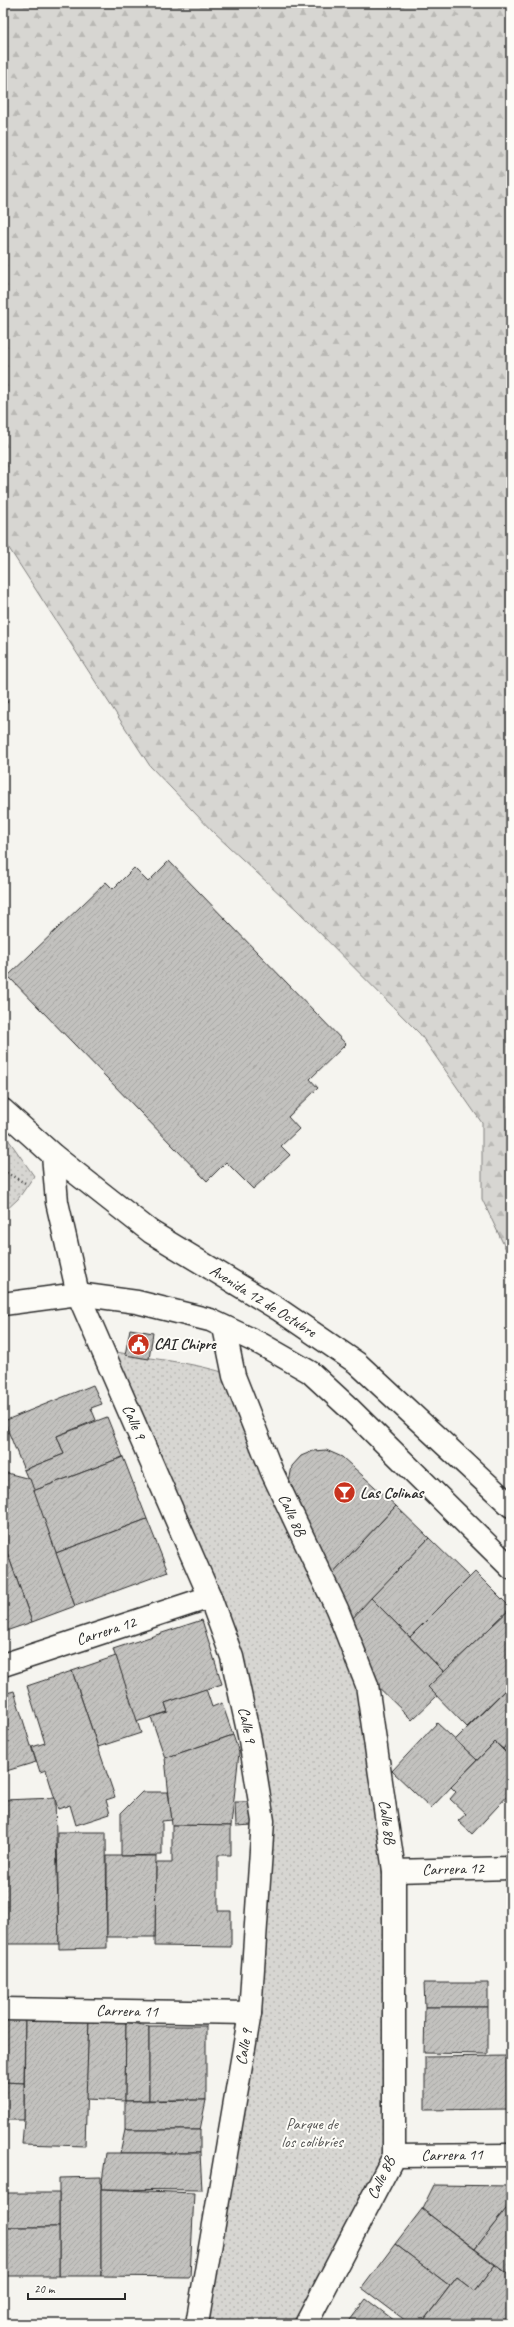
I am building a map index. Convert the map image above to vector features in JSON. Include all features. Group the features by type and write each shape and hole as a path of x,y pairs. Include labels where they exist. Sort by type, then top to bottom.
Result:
{"main road":[{"name":"Avenida 12 de Octubre","path":"3,1110 53,1155 151,1232 278,1309 357,1363 511,1506"},
{"name":"Calle 9","path":"53,1155 57,1202 78,1294 210,1596 232,1657 250,1740 263,1821 250,2013 197,2324"},
{"path":"3,1304 78,1294 137,1302 210,1320 261,1344 310,1372 349,1408 511,1568"},
{"name":"Calle 8B","path":"224,1327 234,1376 272,1472 337,1609 367,1685 394,1871 394,2156 306,2324"},
{"name":"Carrera 12","path":"3,1665 210,1596"},
{"name":"Carrera 12","path":"394,1871 511,1868"},
{"name":"Carrera 11","path":"3,2009 250,2013"},
{"name":"Carrera 11","path":"394,2156 511,2155"}],"green space":[{"path":"3,3 511,3 511,1260 482,1199 482,1123 420,1034 297,910 214,833 150,766 3,539"},
{"path":"3,1132 34,1176 18,1199 3,1213"},
{"name":"Parque de los colibríes","path":"100,1348 184,1363 234,1376 367,1685 394,1871 394,2156 306,2324 197,2324 250,2013 263,1821 232,1657"}],"building":[{"path":"3,695 8,702 3,707"},
{"path":"169,861 346,1044 310,1079 318,1088 288,1117 299,1129 281,1146 290,1155 253,1189 226,1162 207,1181 8,976 106,882 113,889 134,868 148,882"},
{"name":"CAI Chipre","path":"130,1329 153,1333 149,1359 125,1355"},
{"path":"93,1385 102,1404 91,1408 96,1420 57,1436 64,1454 24,1470 4,1421"},
{"path":"107,1417 123,1457 33,1491 24,1470 64,1454 57,1436"},
{"path":"326,1450 342,1457 396,1506 330,1576 293,1498 289,1483 292,1466 301,1456 313,1451"},
{"path":"123,1457 147,1519 56,1553 33,1491"},
{"path":"3,1472 30,1479 75,1606 32,1622 3,1541"},
{"path":"396,1506 429,1538 351,1620 330,1576"},
{"path":"147,1519 168,1572 75,1606 56,1553"},
{"path":"429,1538 470,1578 410,1637 371,1598"},
{"path":"3,1541 32,1622 3,1632"},
{"path":"475,1572 511,1608 444,1672 410,1637"},
{"path":"371,1598 444,1672 428,1687 437,1696 412,1720 363,1672 351,1620"},
{"path":"511,1608 511,1684 467,1727 428,1687"},
{"path":"202,1620 222,1684 165,1703 168,1712 136,1722 113,1649"},
{"path":"116,1656 141,1733 98,1747 72,1671"},
{"path":"72,1671 115,1797 106,1800 110,1814 76,1825 70,1805 58,1809 46,1770 40,1772 32,1747 45,1743 27,1686"},
{"path":"511,1684 511,1740 503,1749 495,1742 477,1760 455,1740"},
{"path":"206,1689 212,1707 222,1703 233,1735 165,1758 151,1717 168,1712 165,1703"},
{"path":"14,1691 36,1762 3,1772 3,1694"},
{"path":"437,1723 477,1760 431,1808 392,1771"},
{"path":"233,1735 239,1753 231,1826 172,1825 165,1758"},
{"path":"511,1740 511,1767 506,1762 510,1757 503,1749"},
{"path":"495,1742 510,1757 506,1762 511,1767 511,1792 472,1834 458,1821 466,1814 450,1799 456,1792 451,1787"},
{"path":"142,1792 168,1792 172,1820 162,1821 162,1855 121,1856 121,1813"},
{"path":"55,1798 59,1944 5,1944 3,1800"},
{"path":"235,1802 252,1802 253,1825 236,1826"},
{"path":"172,1825 231,1826 231,1855 218,1855 218,1911 231,1911 231,1947 155,1946 156,1863 172,1863"},
{"path":"57,1832 106,1832 107,1948 59,1949"},
{"path":"3,1844 5,1944 3,1944"},
{"path":"107,1856 156,1856 155,1937 107,1937"},
{"path":"424,1983 488,1983 488,2007 425,2007"},
{"path":"425,2007 488,2007 488,2054 424,2053"},
{"path":"3,2017 25,2018 24,2083 3,2082"},
{"path":"25,2018 89,2020 85,2146 22,2144 24,2120"},
{"path":"89,2020 126,2022 125,2101 86,2099"},
{"path":"126,2022 149,2026 149,2100 125,2101"},
{"path":"149,2026 206,2026 206,2100 149,2100"},
{"path":"509,2039 511,2039 511,2109 509,2109"},
{"path":"509,2056 509,2109 425,2110 425,2057"},
{"path":"3,2082 24,2083 24,2120 3,2120"},
{"path":"206,2100 200,2130 125,2130 125,2101"},
{"path":"125,2130 200,2130 200,2153 120,2153"},
{"path":"106,2153 200,2153 202,2190 101,2189"},
{"path":"101,2177 101,2276 59,2276 59,2178"},
{"path":"434,2185 511,2186 511,2203 475,2249 422,2209"},
{"path":"101,2189 194,2193 190,2277 101,2276"},
{"path":"3,2193 59,2193 59,2227 3,2227"},
{"path":"509,2205 511,2206 511,2276 475,2249"},
{"path":"422,2209 495,2265 475,2291 457,2277 450,2286 395,2244"},
{"path":"3,2227 59,2227 59,2276 3,2276"},
{"path":"395,2244 450,2286 421,2324 410,2324 362,2288"},
{"path":"495,2265 511,2276 511,2324 421,2324 457,2277 475,2291"},
{"path":"366,2299 399,2324 347,2324"}],"place":[{"name":"CAI Chipre","path":"139,1344"},
{"name":"Las Colinas","path":"345,1493"}]}
